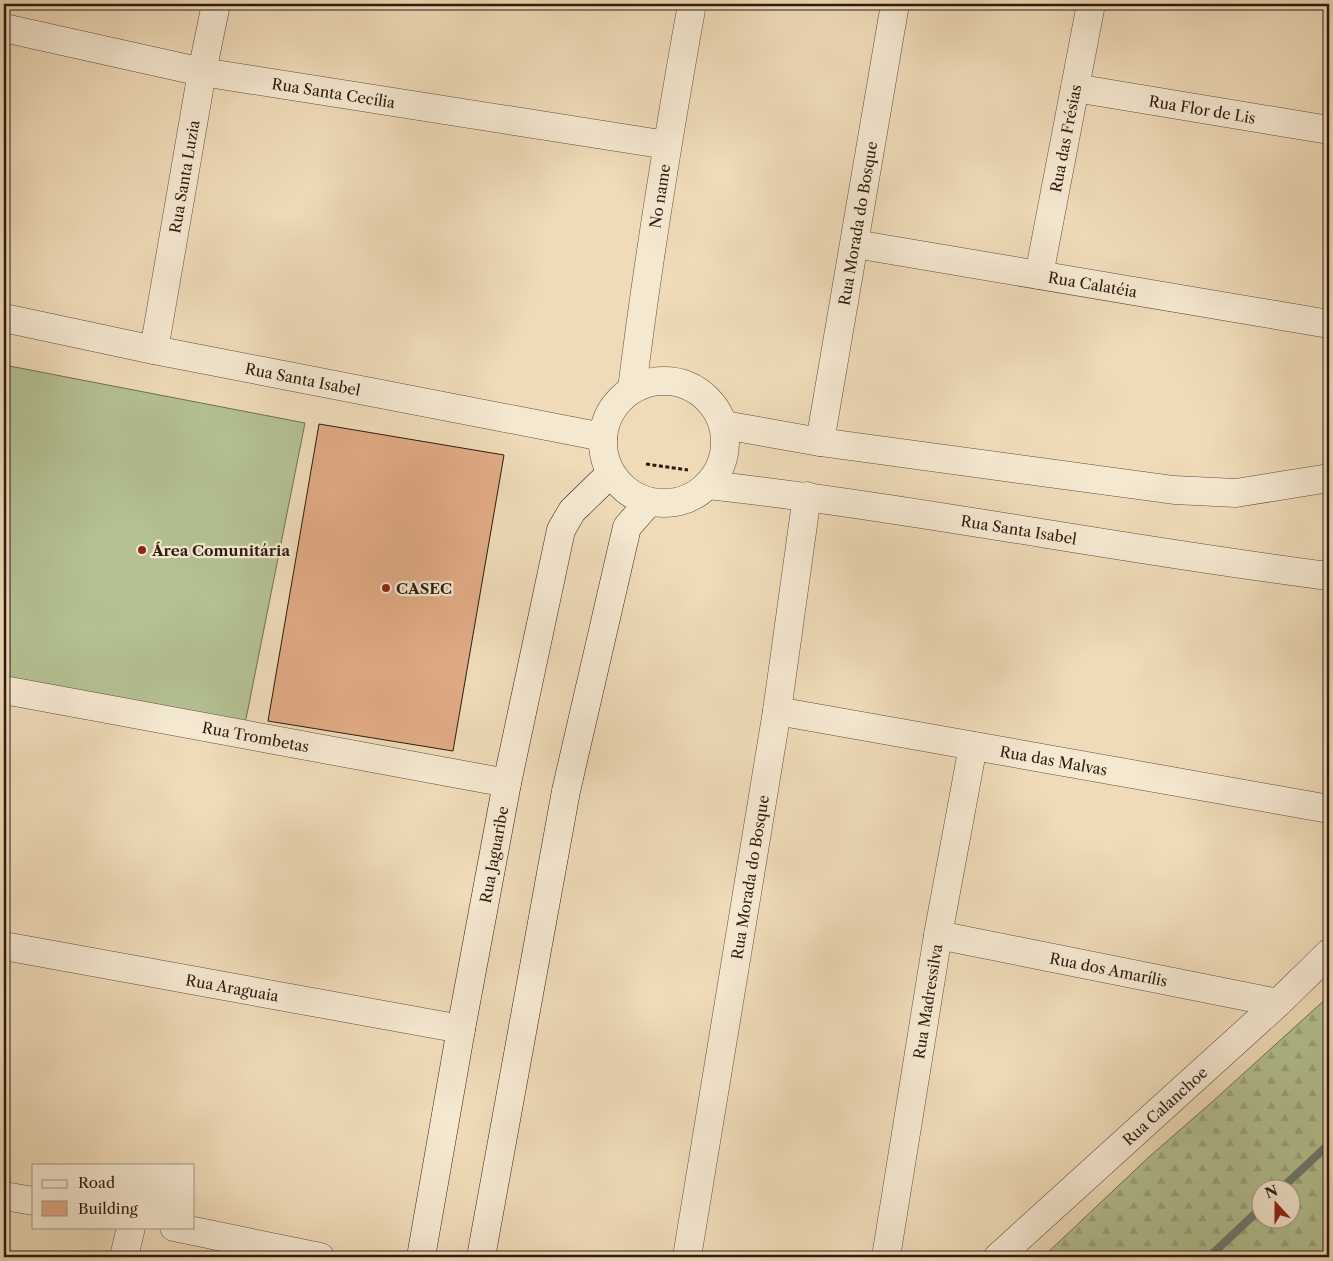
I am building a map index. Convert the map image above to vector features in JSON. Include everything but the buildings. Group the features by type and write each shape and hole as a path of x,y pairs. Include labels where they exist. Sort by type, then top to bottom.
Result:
{"street":[{"name":"Rua Santa Luzia","path":"154,350 202,72 216,4"},
{"name":"No name","path":"632,389 667,145 692,4"},
{"name":"Rua Morada do Bosque","path":"820,442 895,4"},
{"name":"Rua das Frésias","path":"1040,275 1092,4"},
{"name":"Rua Santa Cecília","path":"4,28 202,72 667,145"},
{"name":"Rua Flor de Lis","path":"1075,88 1329,130"},
{"name":"Rua Calatéia","path":"855,244 1329,324"},
{"name":"Rua Santa Isabel","path":"4,318 154,350 602,437"},
{"path":"663,380 679,382 695,388 708,398 717,410 724,425 726,441 724,457 716,474 708,485 696,495 680,501 665,503 649,502 634,496 621,486 611,474 604,456 602,437 608,418 618,402 632,389 647,383 663,380"},
{"path":"724,425 820,442 1174,490 1236,493 1329,478"},
{"name":"Rua Jaguaribe","path":"421,1257 507,783 561,530 572,511 611,474"},
{"name":"Rua Santa Isabel","path":"708,485 807,496 1177,555 1329,576"},
{"name":"Rua Morada do Bosque","path":"687,1257 778,711 807,496"},
{"path":"481,1257 566,791 627,527 649,502"},
{"name":"Rua Trombetas","path":"4,690 507,783"},
{"name":"Rua das Malvas","path":"778,711 1329,809"},
{"name":"Rua Madressilva","path":"886,1257 938,936 973,746"},
{"name":"Rua dos Amarílis","path":"938,936 1278,1003"},
{"name":"Rua Araguaia","path":"4,946 461,1029"},
{"name":"Rua Calanchoe","path":"998,1257 1278,1003 1329,953"},
{"path":"4,1196 32,1201"},
{"path":"124,1257 131,1228"},
{"path":"179,1228 320,1257"}],"green space":[{"name":"Área Comunitária","path":"4,365 305,423 245,724 4,677"},
{"path":"1329,996 1329,1257 1043,1257 1150,1156"}],"waterway":[{"path":"1293,1178 1329,1144"},
{"path":"1209,1257 1250,1218"}],"place":[{"name":"Área Comunitária","path":"142,550"},
{"name":"CASEC","path":"386,588"}]}
